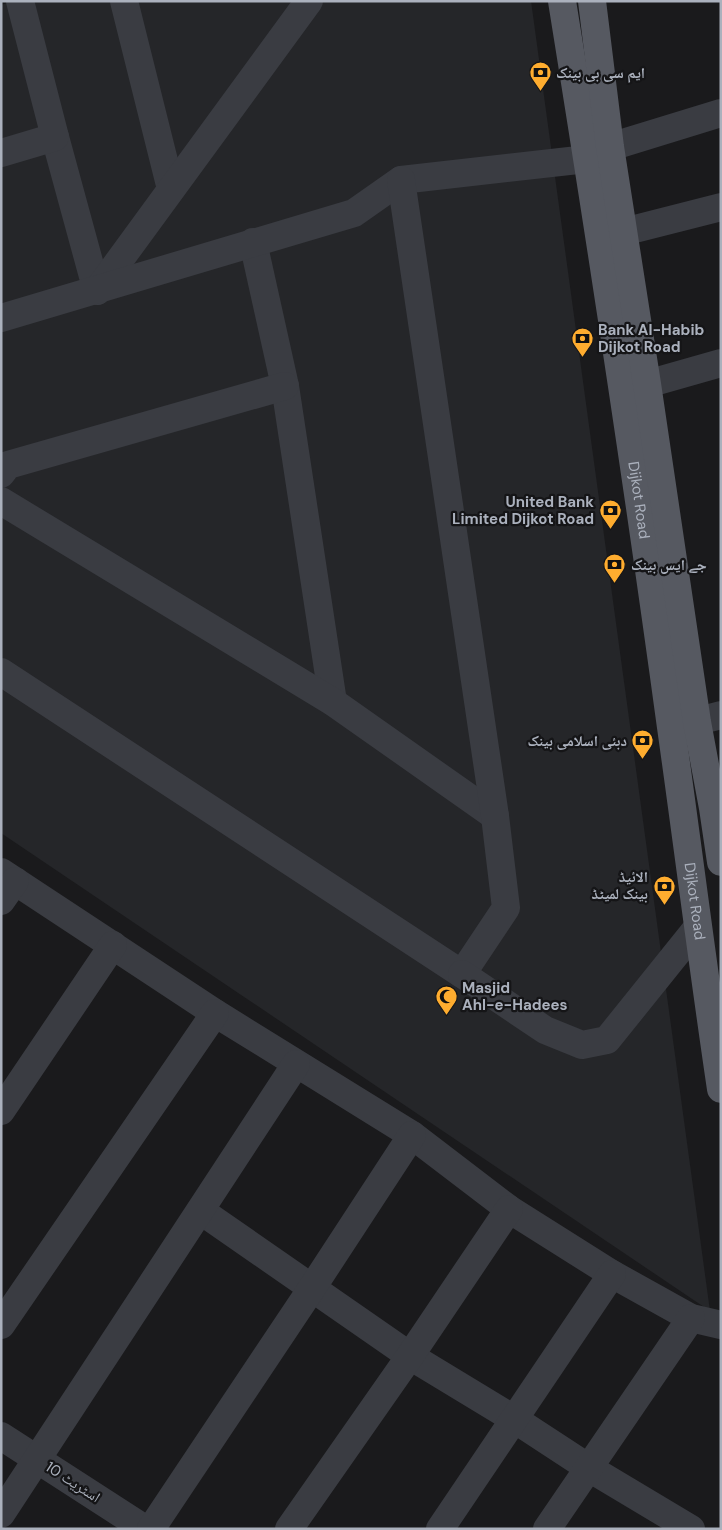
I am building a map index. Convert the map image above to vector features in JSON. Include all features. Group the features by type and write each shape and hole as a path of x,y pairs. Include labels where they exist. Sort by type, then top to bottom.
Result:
{"main road":[{"name":"Dijkot Road","path":"562,1 599,153 623,232 647,384 696,722 697,928 721,1088"},
{"name":"Dijkot Road","path":"592,1 599,153 721,862"}],"street":[{"path":"20,1 97,291"},
{"path":"124,1 171,189"},
{"path":"97,291 308,1"},
{"path":"1,318 354,213 401,180 599,153 721,113"},
{"path":"1,153 56,136"},
{"path":"401,180 495,816 506,908 462,974"},
{"path":"623,232 721,207"},
{"path":"253,242 285,386 333,702"},
{"path":"647,384 721,364"},
{"path":"1,474 8,465 285,386"},
{"path":"1,501 333,702 495,816"},
{"path":"1,672 545,1030 582,1045 607,1040 697,928"},
{"path":"6,885 113,945 296,1064 412,1135 508,1208 612,1274 692,1318 721,1325"},
{"path":"1,1111 113,945"},
{"path":"1,1325 216,1013"},
{"path":"1,1514 296,1064"},
{"path":"151,1529 412,1135"},
{"path":"289,1529 410,1356 508,1208"},
{"path":"201,1211 410,1356 690,1529"},
{"path":"440,1529 612,1274"},
{"path":"547,1529 692,1318"},
{"name":"اسٹریٹ 10","path":"1,1436 145,1529"}],"shaded area":[{"path":"13,1 531,1 710,1311 1,833 1,5"}],"place":[{"name":"ایم سی بی بینک","path":"540,92"},
{"name":"Bank Al-Habib Dijkot Road","path":"582,358"},
{"name":"United Bank Limited Dijkot Road","path":"610,530"},
{"name":"جے ایس بینک","path":"615,584"},
{"name":"دبئی اسلامی بینک","path":"643,760"},
{"name":"الائیڈ بینک لمیٹڈ","path":"664,905"},
{"name":"Masjid Ahl-e-Hadees","path":"446,1016"}]}
